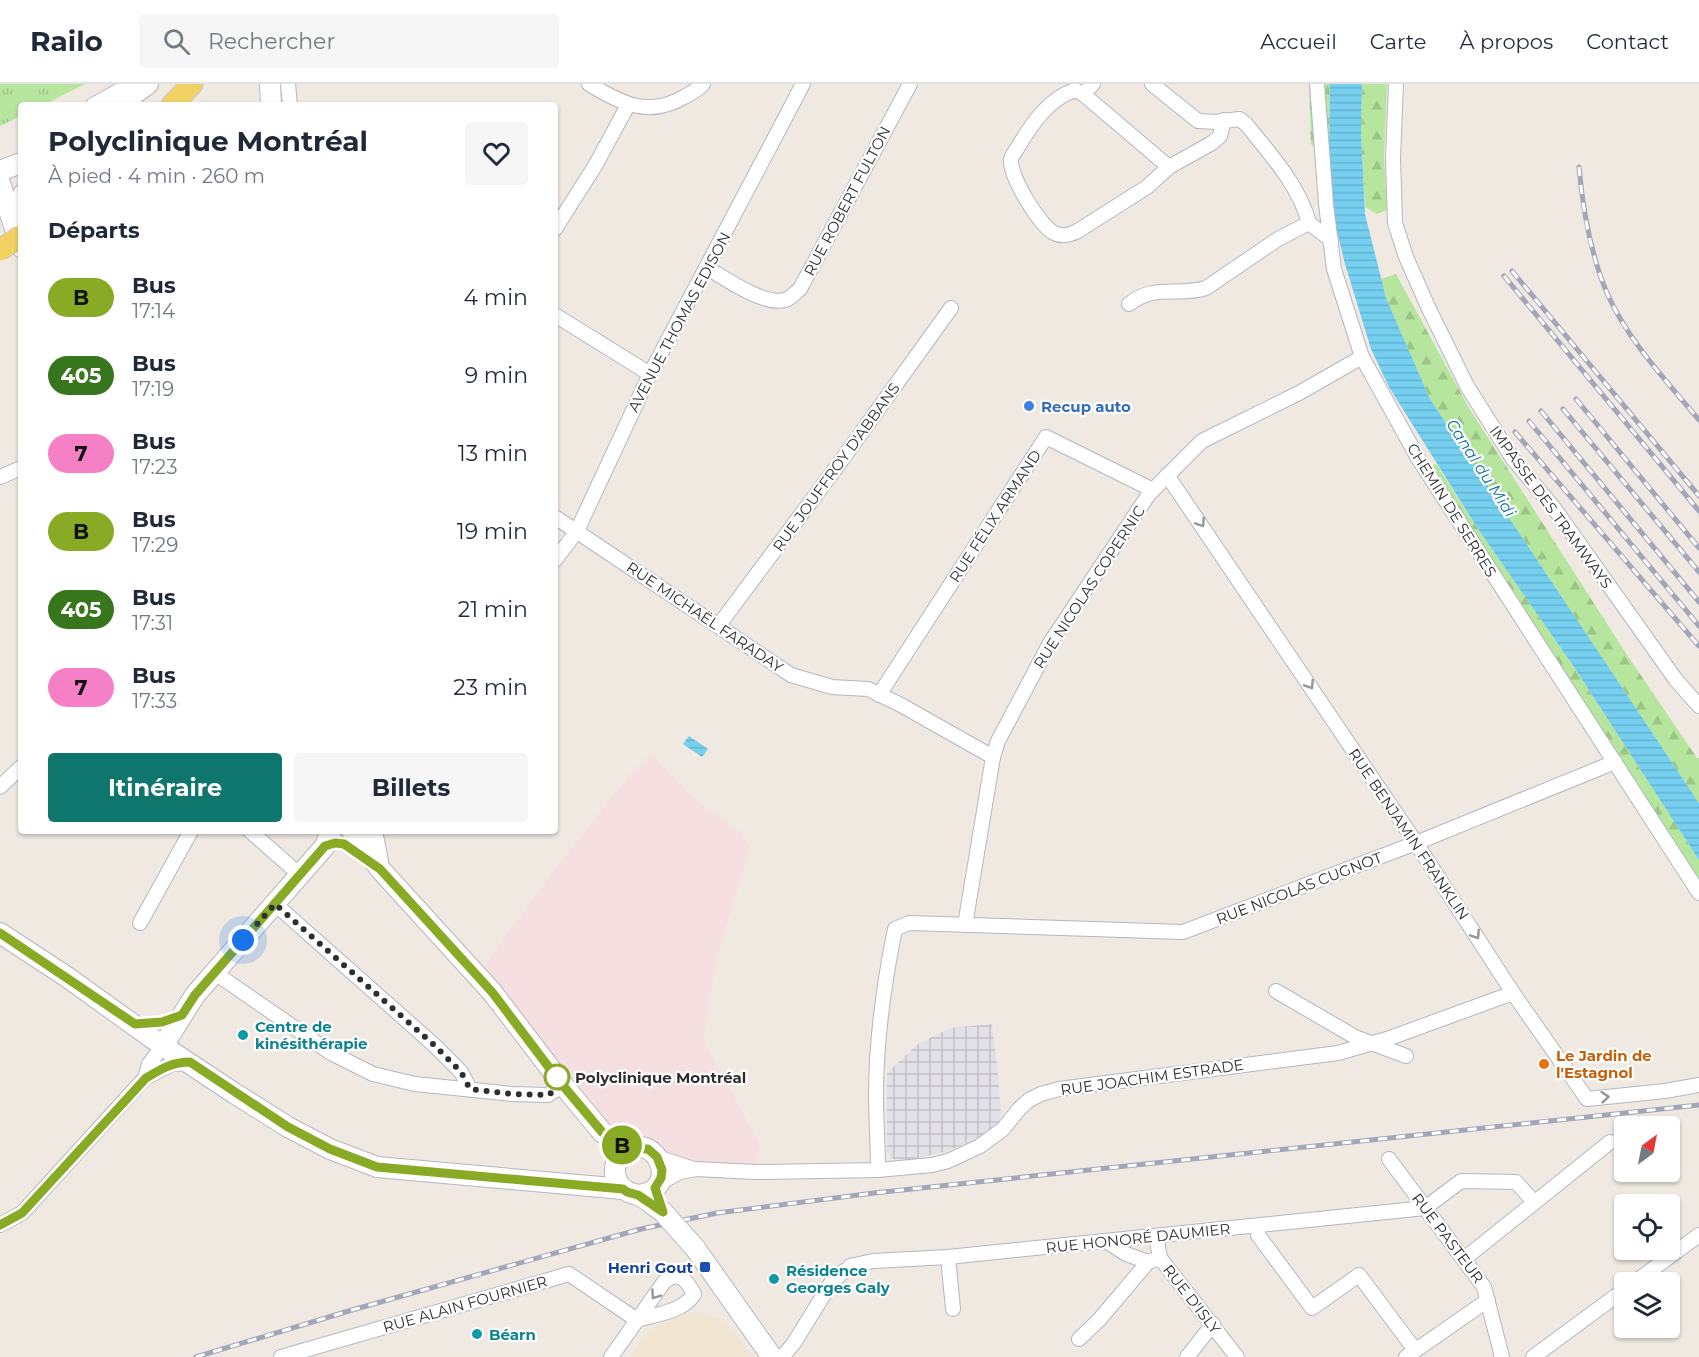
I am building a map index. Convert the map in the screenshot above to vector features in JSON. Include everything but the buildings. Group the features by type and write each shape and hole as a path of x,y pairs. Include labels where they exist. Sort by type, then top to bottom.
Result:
{"main road":[{"path":"124,102 148,84"},
{"path":"175,102 192,84"},
{"path":"270,84 271,102"},
{"path":"0,171 18,164"},
{"path":"0,183 18,235"},
{"path":"0,250 18,239"},
{"path":"0,933 163,1046 288,1127 330,1149 377,1167 643,1189 662,1170 657,1157 648,1149 631,1149 617,1143 602,1132 492,992 380,869 354,834"},
{"path":"373,834 380,869"},
{"path":"163,1046 195,995 300,875 328,838 335,843 344,844 380,869"},
{"path":"139,1028 182,1015"},
{"path":"182,1015 184,1042 197,1067"},
{"path":"631,1149 625,1152 616,1163 615,1177 643,1189 695,1248 772,1357"}],"street":[{"path":"98,102 131,84"},
{"path":"288,84 290,102"},
{"path":"589,84 628,105 647,108 671,105 699,89 703,84"},
{"name":"AVENUE THOMAS EDISON","path":"558,556 577,531 650,374 803,84"},
{"name":"RUE ROBERT FULTON","path":"707,268 768,300 786,300 800,289 910,84"},
{"path":"1152,84 1198,121 1206,123 1239,119 1246,124 1282,169 1305,207 1309,223 1331,240"},
{"name":"CHEMIN DE SERRES","path":"1317,84 1326,204 1334,269 1362,357 1418,458 1699,893"},
{"name":"IMPASSE DES TRAMWAYS","path":"1396,84 1393,155 1395,223 1406,257 1429,309 1467,386 1513,459 1554,508 1676,680 1699,706"},
{"path":"1168,167 1088,89 1066,93 1037,117 1011,158 1013,174 1029,204 1053,233 1066,236 1147,187 1168,167 1220,136 1224,120"},
{"path":"558,224 595,166 628,105"},
{"path":"18,200 15,208 18,230"},
{"path":"1129,304 1140,296 1152,292 1195,292 1206,288 1278,239 1309,223"},
{"name":"RUE JOUFFROY D'ABBANS","path":"719,625 951,308"},
{"path":"558,317 650,374"},
{"name":"RUE NICOLAS COPERNIC","path":"965,925 993,757 998,741 1050,643 1153,490 1202,441 1290,398 1362,357"},
{"name":"RUE FÉLIX ARMAND","path":"879,695 1046,437 1153,490"},
{"name":"RUE BENJAMIN FRANKLIN","path":"1167,475 1416,843 1513,993 1587,1099 1699,1085"},
{"name":"RUE MICHAËL FARADAY","path":"558,519 791,675 832,687 868,689 993,757"},
{"name":"RUE NICOLAS CUGNOT","path":"965,925 1183,932 1416,843 1615,762"},
{"path":"0,787 18,770"},
{"path":"140,923 189,834"},
{"path":"253,834 300,875"},
{"path":"275,904 433,1044 461,1072 470,1089"},
{"path":"879,1170 876,1094 880,1034 889,956 895,929 909,923 965,925"},
{"path":"215,973 332,1053 373,1074 415,1084 548,1095 563,1085"},
{"path":"1276,991 1370,1045 1406,1056"},
{"name":"RUE JOACHIM ESTRADE","path":"643,1189 680,1172 696,1169 755,1172 879,1170 932,1165 948,1161 995,1136 1029,1100 1041,1094 1059,1089 1338,1053 1370,1045 1513,993"},
{"path":"139,1028 147,1071"},
{"path":"0,1225 22,1213 147,1071 163,1046"},
{"path":"147,1071 172,1064 197,1067"},
{"path":"1464,1259 1610,1142"},
{"name":"RUE JOACHIM ESTRADE","path":"657,1157 696,1169"},
{"name":"RUE PASTEUR","path":"1389,1159 1485,1287 1502,1357"},
{"path":"1425,1208 1461,1181 1516,1182 1534,1202"},
{"name":"RUE HONORÉ DAUMIER","path":"782,1357 794,1343 831,1283 847,1269 873,1261 948,1257 1425,1208"},
{"path":"1257,1226 1258,1235 1312,1308 1359,1275 1410,1354 1488,1300"},
{"path":"1649,1272 1699,1235"},
{"name":"RUE D'ISLY","path":"1156,1236 1154,1260 1213,1324 1237,1357"},
{"path":"1106,1241 1126,1254 1154,1260"},
{"path":"948,1257 953,1309"},
{"path":"1079,1339 1154,1260"},
{"name":"RUE ALAIN FOURNIER","path":"281,1357 569,1274 638,1320 611,1357"},
{"path":"1533,1357 1614,1297"},
{"path":"1187,1357 1213,1324"}],"shaded area":[{"name":"Polyclinique Montréal","path":"650,754 693,798 741,833 750,846 716,961 703,1040 760,1145 755,1172 696,1169 618,1138 497,984 486,966 563,859 628,777"},
{"path":"992,1024 1001,1115 999,1123 979,1138 945,1152 908,1160 893,1159 887,1152 887,1073 918,1044 950,1028"},
{"path":"707,1315 726,1322 753,1357 630,1357 649,1331 673,1317"}],"green space":[{"path":"0,84 85,84 49,102 18,102 18,117 0,126"},
{"path":"1309,84 1330,84 1329,155 1318,151 1311,144"},
{"path":"1362,84 1387,84 1384,157 1387,210 1377,214 1365,207 1361,133"},
{"path":"1396,274 1469,408 1625,652 1699,758 1699,803 1430,399 1386,298 1381,279"},
{"path":"1436,464 1478,529 1574,667 1699,860 1699,886 1430,466"}],"water":[{"path":"1330,84 1362,84 1361,133 1365,214 1386,298 1430,399 1699,803 1699,860 1574,667 1478,529 1389,387 1371,349 1335,223 1329,155"},
{"path":"689,736 708,749 702,757 683,744"}],"railway":[{"path":"1579,167 1588,232 1607,293 1637,344 1699,420"},
{"path":"1512,271 1699,496"},
{"path":"1504,276 1699,511"},
{"path":"1576,399 1699,548"},
{"path":"1563,409 1699,572"},
{"path":"1541,411 1699,602"},
{"path":"1529,421 1699,626"},
{"path":"1515,432 1699,646"},
{"path":"196,1357 352,1310 641,1229 717,1213 874,1193 1699,1105"}],"bus line":[{"name":"B","path":"0,933 135,1024 162,1022 182,1015 195,995 325,846 335,843 344,844 380,869 492,992 560,1082 602,1132 617,1143 631,1149 648,1149 657,1157 662,1170 661,1178 655,1188 663,1212 638,1195 623,1189 377,1167 330,1149 288,1127 190,1062 179,1062 163,1067 146,1078 22,1213 0,1225"}],"place":[{"name":"Recup auto","path":"1029,406"},
{"name":"Centre de kinésithérapie","path":"243,1035"},
{"name":"Le Jardin de l'Estagnol","path":"1544,1064"},
{"name":"Polyclinique Montréal","path":"557,1077"},
{"name":"Henri Gout","path":"705,1267"},
{"name":"Résidence Georges Galy","path":"774,1279"},
{"name":"Béarn","path":"477,1334"}],"route":[{"path":"243,940 275,904 433,1044 461,1072 470,1089 548,1095 563,1085 557,1077"}],"water label":[{"name":"Canal du Midi","path":"1481,468"}]}
